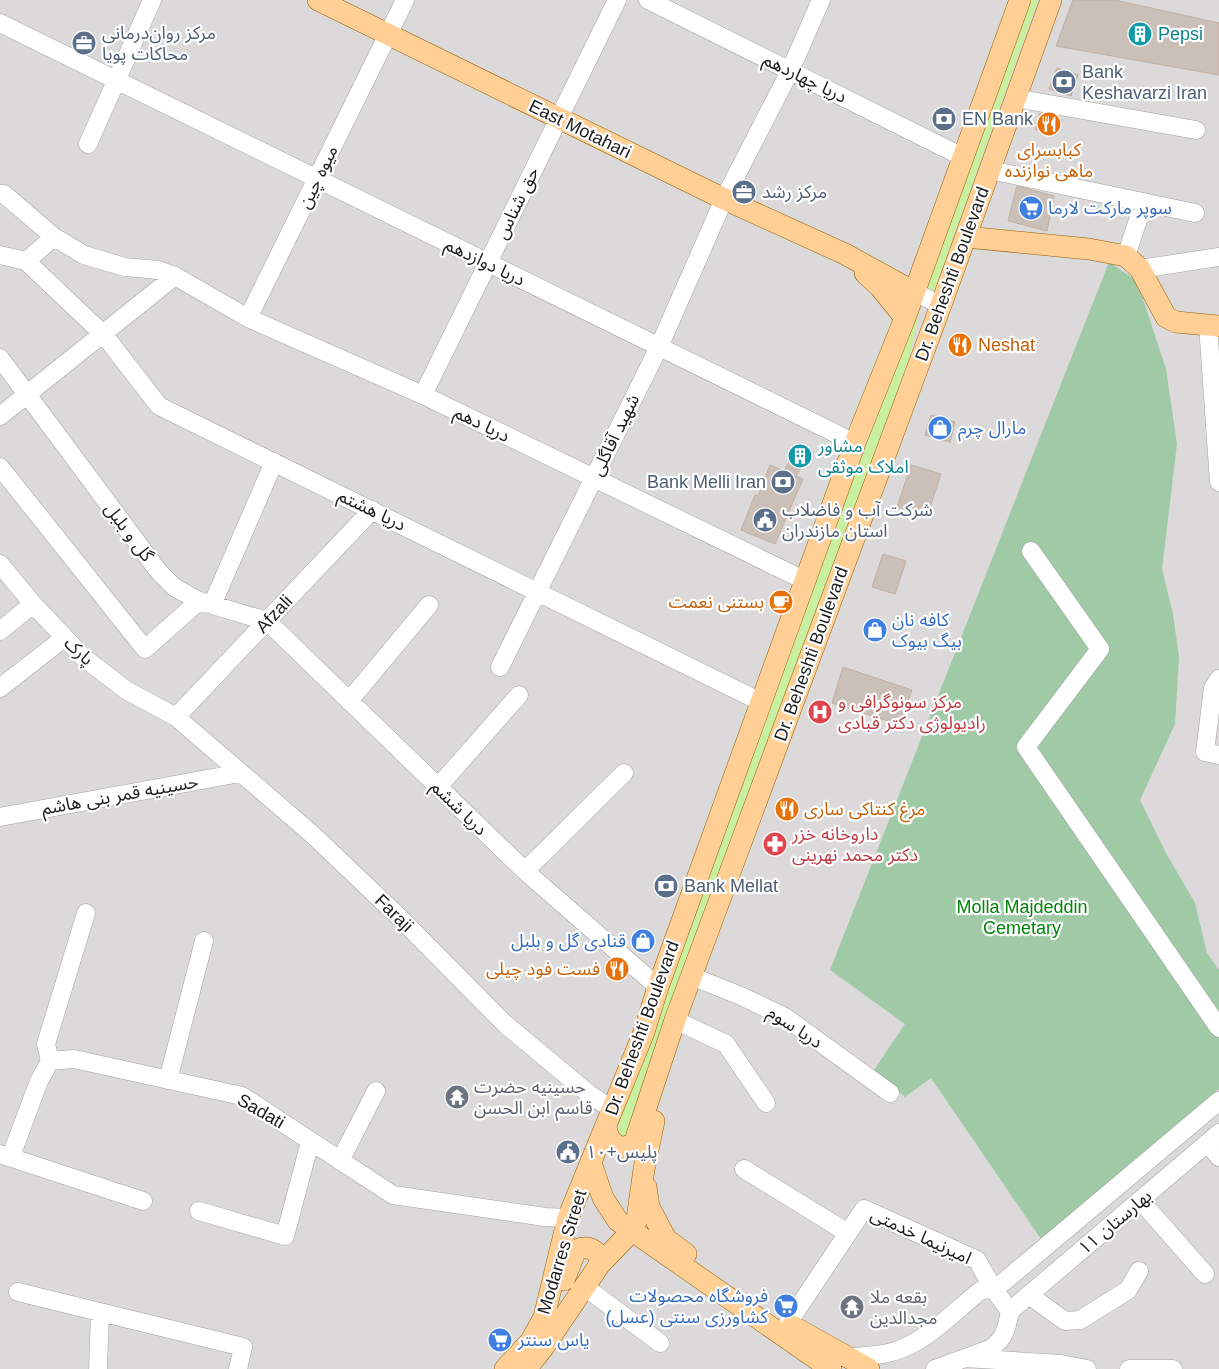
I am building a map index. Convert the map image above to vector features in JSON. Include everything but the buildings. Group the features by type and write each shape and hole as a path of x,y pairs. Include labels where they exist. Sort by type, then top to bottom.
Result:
{"main road":[{"name":"East Motahari","path":"318,0 724,199 844,254"},
{"name":"Dr. Beheshti Boulevard","path":"609,1118 644,1032 658,986 806,581 854,443 905,318 1020,0"},
{"name":"Dr. Beheshti Boulevard","path":"632,1231 637,1219 644,1169 675,1020 941,305 1051,0"},
{"path":"966,237 1088,248 1133,262 1166,317 1176,322 1213,325"},
{"path":"844,254 914,292"},
{"path":"844,254 880,287 905,318"},
{"path":"609,1118 609,1138 613,1144 621,1148 634,1144 675,1020"},
{"name":"Modarres Street","path":"505,1369 531,1341 544,1317 568,1218 609,1118"},
{"path":"591,1163 603,1198 618,1221 839,1363 869,1369"},
{"path":"644,1169 649,1207 666,1240 788,1324 839,1363"},
{"name":"Modarres Street","path":"526,1369 543,1348 600,1264 632,1231"},
{"path":"544,1317 568,1274 576,1250 583,1247 591,1248 597,1252 600,1264"}],"street":[{"path":"88,144 152,0"},
{"name":"میوه چین","path":"248,318 405,0"},
{"name":"حق شناس","path":"423,395 617,0"},
{"name":"دریا چهاردهم","path":"648,0 963,157"},
{"name":"شهید آقاگلی","path":"500,667 658,347 724,199 790,71 821,0"},
{"name":"دریا دوازدهم","path":"0,23 854,443"},
{"path":"1015,98 1196,130"},
{"path":"990,170 1195,213"},
{"name":"دریا دهم","path":"0,194 4,194 54,237 84,255 125,267 158,270 175,276 248,318 423,395 806,581"},
{"path":"1144,202 1133,262 1219,257"},
{"path":"0,255 26,261 54,237"},
{"name":"دریا هشتم","path":"26,261 104,334 159,406 762,702"},
{"path":"0,416 175,276"},
{"path":"914,292 941,305"},
{"path":"1213,325 1219,482"},
{"name":"گل و بلبل","path":"0,358 159,572 174,588 206,603 267,622"},
{"path":"0,467 145,649 206,603 274,462"},
{"name":"Afzali","path":"176,717 372,510"},
{"path":"1031,551 1100,649 1026,747 1219,1028"},
{"name":"پارک","path":"0,564 33,604 82,657 126,690 176,717"},
{"path":"0,631 33,604"},
{"path":"349,701 429,605"},
{"name":"دریا ششم","path":"267,622 525,872 658,986"},
{"path":"0,688 64,638"},
{"path":"1219,679 1213,688 1205,752 1219,755"},
{"path":"438,787 519,695"},
{"name":"Faraji","path":"176,717 313,835 398,916 505,1024 588,1094 609,1118"},
{"name":"حسینیه قمر بنی هاشم","path":"0,817 240,773"},
{"path":"525,872 624,773"},
{"path":"86,913 46,1044 50,1061 6,1155 143,1201"},
{"path":"168,1080 204,941"},
{"name":"دریا سوم","path":"692,976 785,1017 890,1094"},
{"path":"675,1020 726,1044 766,1103"},
{"name":"Sadati","path":"50,1061 74,1059 242,1096 393,1195 545,1217 568,1218"},
{"path":"340,1160 376,1091"},
{"path":"994,1290 1219,1101"},
{"path":"1213,1138 1219,1157"},
{"name":"بهارستان ۱۱","path":"1010,1311 1213,1138"},
{"path":"199,1211 285,1236 310,1142"},
{"name":"امیرنیما خدمتی","path":"744,1168 848,1234 864,1209 977,1260 994,1290"},
{"path":"1140,1200 1205,1274"},
{"path":"788,1324 848,1234"},
{"path":"1029,1295 1065,1321 1080,1320 1128,1290 1140,1271"},
{"path":"584,1287 660,1342"},
{"path":"839,1363 888,1353 906,1347 924,1337 980,1291 994,1290 1010,1311 1006,1332 998,1344 990,1349 935,1369"},
{"path":"18,1292 243,1347 238,1369"},
{"path":"98,1369 100,1312"},
{"path":"965,1358 1061,1364 1088,1369"},
{"path":"1129,1369 1173,1369"}],"shaded area":[{"path":"0,0 1219,0 1219,1369 0,1369"}],"green space":[{"path":"1031,0 1038,0 933,294 926,290"},
{"name":"Molla Majdeddin Cemetary","path":"1109,262 1137,281 1166,369 1177,444 1162,569 1173,614 1179,657 1175,724 1140,800 1166,853 1195,903 1207,953 1219,970 1219,1089 1041,1239 931,1078 905,1097 874,1070 905,1024 830,970"},
{"path":"920,309 909,359 629,1133 626,1137 621,1137 617,1132 644,1032 916,313"}],"place":[{"name":"Pepsi","path":"1140,34"},
{"name":"مرکز روان‌درمانی محاکات پويا","path":"84,43"},
{"name":"Bank Keshavarzi Iran","path":"1064,82"},
{"name":"EN Bank","path":"944,119"},
{"name":"کبابسرای ماهی نوازنده","path":"1049,124"},
{"name":"مرکز رشد","path":"744,192"},
{"name":"سوپر مارکت لارما","path":"1031,208"},
{"name":"Neshat","path":"960,345"},
{"name":"مارال چرم","path":"940,428"},
{"name":"مشاور املاک موثقی","path":"800,456"},
{"name":"Bank Melli Iran","path":"783,482"},
{"name":"شرکت آب و فاضلاب استان مازندران","path":"765,520"},
{"name":"بستنی نعمت","path":"781,602"},
{"name":"کافه نان بیگ بیوک","path":"875,630"},
{"name":"مركز سونوگرافی و راديولوژی دكتر قبادی","path":"820,712"},
{"name":"مرغ کنتاکی ساری","path":"787,809"},
{"name":"داروخانه خزر دکتر محمد نهرینی","path":"775,844"},
{"name":"Bank Mellat","path":"666,886"},
{"name":"قنادی گل و بلبل","path":"643,941"},
{"name":"فست فود چیلی","path":"617,969"},
{"name":"حسینیه حضرت قاسم ابن الحسن","path":"457,1097"},
{"name":"پلیس+١٠","path":"568,1152"},
{"name":"فروشگاه محصولات کشاورزی سنتی (عسل)","path":"786,1306"},
{"name":"بقعه ملا مجدالدين","path":"852,1307"},
{"name":"یاس سنتر","path":"500,1340"}]}
